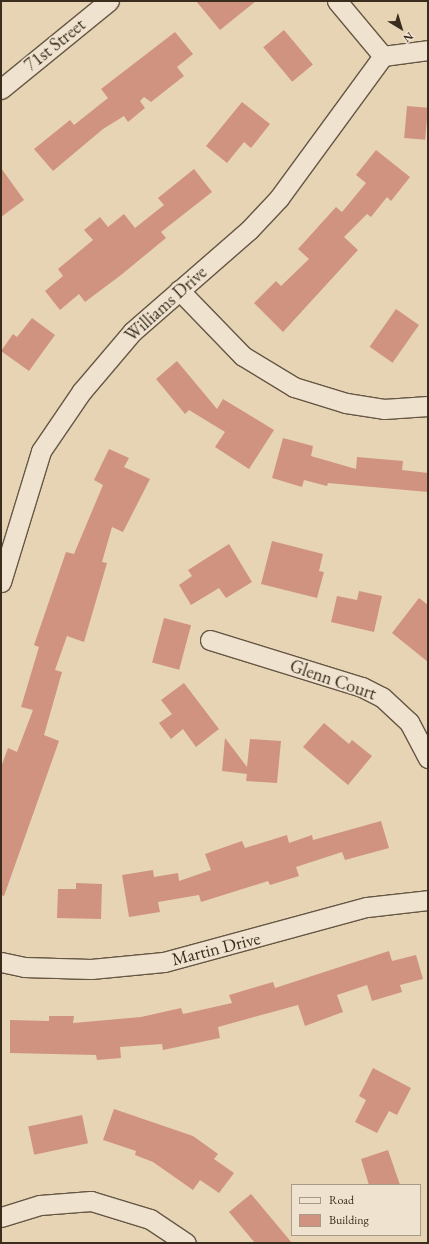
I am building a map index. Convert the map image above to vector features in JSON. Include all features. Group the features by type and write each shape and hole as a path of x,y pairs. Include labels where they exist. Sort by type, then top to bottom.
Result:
{"street":[{"name":"71st Street","path":"1,89 109,1"},
{"path":"337,1 383,56 428,50"},
{"name":"Williams Drive","path":"1,582 41,451 108,358 179,290 249,230 279,198 383,56"},
{"path":"179,290 243,356 294,387 346,403 384,410 428,406"},
{"name":"Glenn Court","path":"210,640 362,687 382,697 410,722 428,758"},
{"name":"Martin Drive","path":"1,962 24,967 91,968 164,962 367,907 428,900"},
{"path":"1,1217 40,1205 91,1201 150,1219 186,1243"}],"building":[{"path":"196,1 256,1 220,30"},
{"path":"284,30 313,64 292,82 263,47"},
{"path":"175,32 193,54 177,67 184,76 151,102 144,97 140,101 145,108 128,122 124,116 103,129 53,171 34,149 70,120 74,125 108,98 101,89"},
{"path":"242,102 270,124 251,148 244,142 227,163 206,146"},
{"path":"407,106 428,108 425,140 404,138"},
{"path":"376,150 410,177 391,201 387,197 371,217 367,214 344,237 358,250 283,332 254,303 276,281 281,286 309,259 298,249 336,207 342,212 366,183 356,175"},
{"path":"1,168 24,200 1,217"},
{"path":"194,169 212,192 161,232 166,238 121,275 85,302 79,294 60,310 45,291 63,276 58,269 93,240 84,230 100,217 108,227 124,214 135,228 164,205 158,198"},
{"path":"396,309 419,325 393,363 370,347"},
{"path":"32,318 55,335 29,371 1,351 13,334 17,337"},
{"path":"177,361 217,409 223,399 274,430 249,469 215,447 225,432 189,410 185,414 156,379"},
{"path":"283,438 313,446 311,456 356,469 357,457 403,461 402,470 428,473 428,492 328,483 327,486 304,480 302,487 272,478"},
{"path":"109,449 129,458 124,467 150,479 123,532 112,527 102,562 107,563 84,642 67,636 55,670 62,672 44,735 59,741 4,896 1,895 1,767 8,748 17,752 33,710 21,707 39,647 34,645 66,552 74,554 103,485 94,480"},
{"path":"272,541 323,554 319,571 324,572 317,598 261,584"},
{"path":"229,544 252,582 226,598 219,588 191,605 179,585 192,576 188,570"},
{"path":"359,591 382,596 374,632 331,622 337,596 357,600"},
{"path":"419,598 428,605 428,662 392,633"},
{"path":"164,618 191,625 179,670 152,662"},
{"path":"184,683 219,729 196,747 183,729 171,739 159,723 172,714 161,700"},
{"path":"324,723 349,744 352,740 372,756 348,785 303,747"},
{"path":"225,738 247,767 250,739 281,741 277,783 246,781 247,774 222,771"},
{"path":"381,821 389,848 345,860 342,852 296,867 299,876 270,885 268,881 201,902 199,895 158,902 160,912 129,917 122,875 153,870 154,877 178,873 179,881 211,870 205,854 242,841 245,848 287,835 289,843 312,835 313,840"},
{"path":"76,883 102,884 101,919 57,918 58,889 76,889"},
{"path":"389,951 392,961 416,955 423,979 400,985 402,992 372,1001 367,985 337,995 343,1012 305,1026 298,1005 218,1027 220,1038 163,1050 162,1044 120,1047 121,1058 97,1060 96,1055 10,1053 10,1020 49,1021 49,1016 74,1016 73,1023 141,1017 181,1008 183,1014 232,1003 229,995 273,982 275,988"},
{"path":"373,1068 411,1088 397,1115 389,1111 377,1133 355,1122 366,1100 359,1096"},
{"path":"114,1109 193,1136 218,1154 214,1159 234,1173 219,1193 200,1180 193,1190 153,1162 135,1155 136,1151 103,1140"},
{"path":"82,1115 88,1143 34,1155 28,1126"},
{"path":"388,1150 400,1184 369,1184 361,1159"},
{"path":"251,1194 292,1243 255,1243 229,1212"}]}
